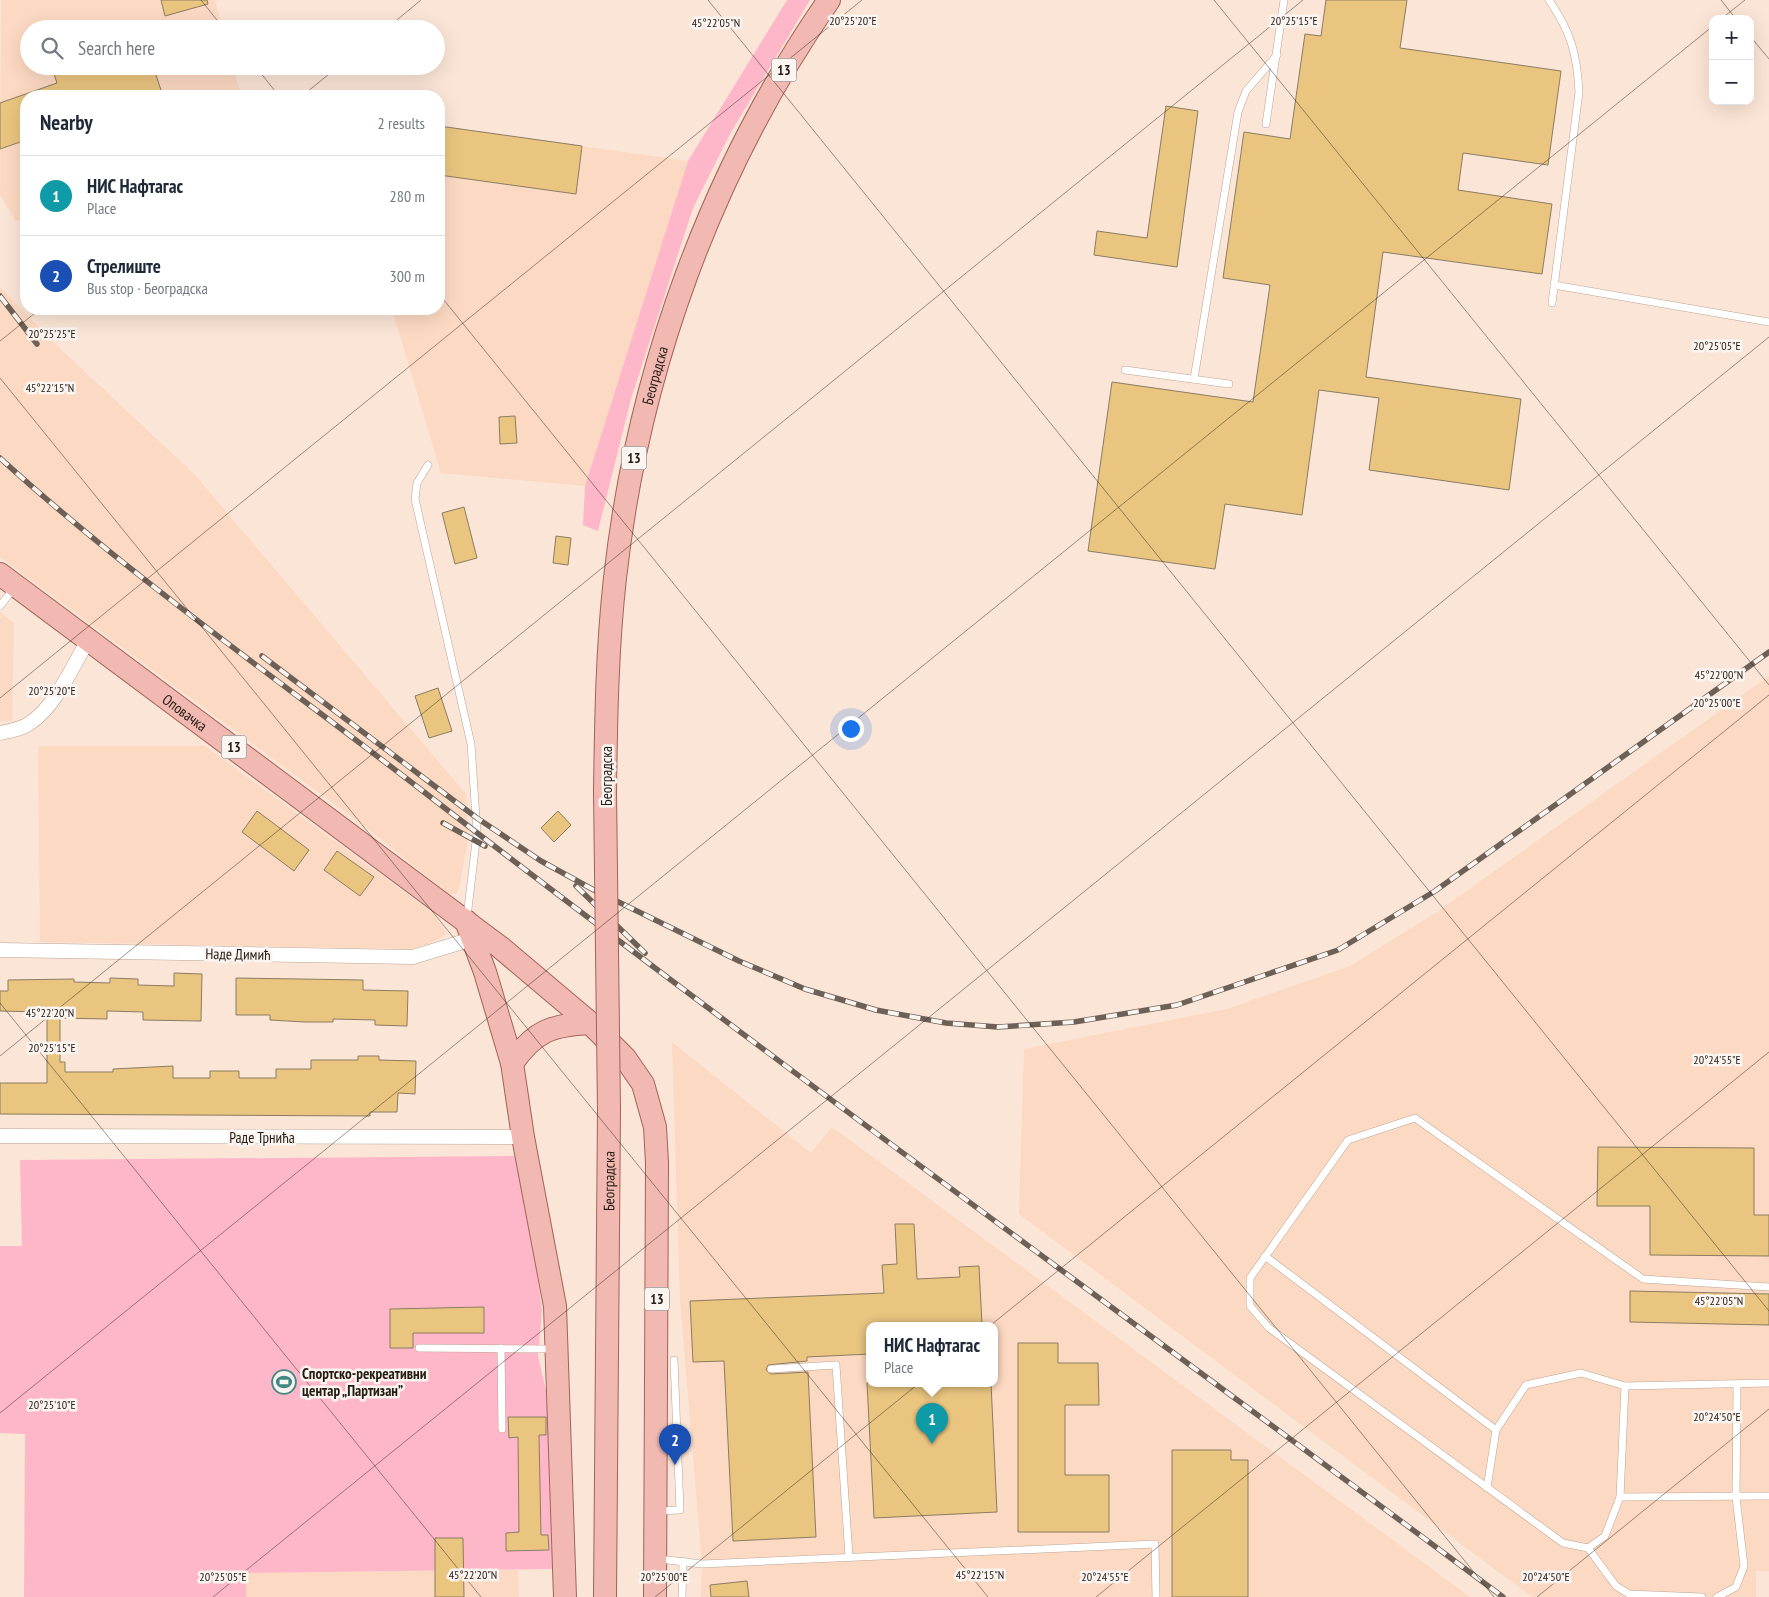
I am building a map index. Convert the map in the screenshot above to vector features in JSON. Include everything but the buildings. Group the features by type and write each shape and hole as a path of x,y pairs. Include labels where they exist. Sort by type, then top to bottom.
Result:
{"main road":[{"name":"Београдска","path":"605,1597 609,1110 605,792 607,683 615,576 629,482 653,381 679,296 732,168 781,74 829,0"},
{"name":"Оповачка","path":"8,580 89,639 469,930"},
{"name":"13","path":"469,930 500,947 590,1022 626,1058 643,1084 655,1126 655,1597"},
{"path":"469,930 512,1063 523,1138 555,1306 565,1597"},
{"path":"512,1063 536,1035 568,1024 590,1022"}],"street":[{"path":"0,733 11,731 30,723 50,702 89,639"},
{"name":"Наде Димић","path":"0,950 413,957 469,930"},
{"name":"Раде Трнића","path":"0,1136 523,1138"}],"lane":[{"path":"1266,124 1284,0"},
{"path":"1549,0 1572,41 1577,64 1579,92 1552,303"},
{"path":"1194,379 1238,112 1246,91 1277,55"},
{"path":"1554,285 1769,322"},
{"path":"1125,370 1229,384"},
{"path":"428,465 417,483 415,499 471,744 477,818 469,930"},
{"path":"0,606 8,580"},
{"path":"1702,1597 1629,1594 1616,1586 1588,1548 1563,1543 1268,1328 1250,1306 1250,1278 1348,1140 1415,1118 1643,1279 1769,1287"},
{"path":"1265,1256 1496,1430"},
{"path":"418,1348 557,1349"},
{"path":"500,1348 502,1429"},
{"path":"656,1512 680,1510 674,1360"},
{"path":"771,1369 836,1365 849,1557"},
{"path":"1488,1488 1496,1430 1526,1384 1581,1373 1625,1386 1769,1383"},
{"path":"1717,1597 1736,1587 1744,1566 1736,1497 1737,1385"},
{"path":"1588,1548 1605,1536 1620,1497 1625,1386"},
{"path":"1620,1497 1769,1496"},
{"path":"656,1558 702,1564 1155,1544 1156,1597"},
{"path":"682,1561 682,1597"}],"shaded area":[{"path":"1,0 215,0 221,20 20,20 20,75 235,75 239,90 20,90 20,220 16,221 0,195"},
{"path":"787,0 810,0 730,134 693,208 631,399 598,531 583,525 585,486 688,161"},
{"path":"445,127 688,161 585,486 441,473 394,315 445,315"},
{"path":"0,287 20,308 20,315 27,315 195,475 466,794 468,838 459,889 456,894 449,894 368,829 0,557"},
{"path":"0,612 14,623 12,721 0,721"},
{"path":"1769,676 1769,1571 1756,1571 1756,1597 1532,1597 1019,1214 1024,1049 1227,1009 1350,966 1434,914"},
{"path":"38,746 205,746 434,914 447,934 428,944 410,949 40,942"},
{"path":"672,1042 811,1153 832,1127 1470,1597 701,1597 702,1564 680,1300"},
{"name":"Спортско-рекреативни центар „Партизан”","path":"521,1156 542,1310 538,1356 550,1408 555,1569 246,1573 246,1597 24,1597 25,1434 0,1433 0,1246 22,1246 20,1160"},
{"path":"518,1570 519,1597 246,1597 246,1573"}],"railway":[{"path":"0,296 37,344"},
{"path":"0,458 102,546 155,588 692,996 1503,1597"},
{"path":"262,656 477,818 541,861 592,889 739,961 805,989 876,1010 946,1023 998,1027 1074,1022 1177,1005 1338,950 1435,891 1769,652"},
{"path":"443,823 485,846"},
{"path":"576,886 645,953"}],"place":[{"name":"Спортско-рекреативни центар „Партизан”","path":"284,1382"},
{"name":"НИС Нафтагас","path":"932,1444"},
{"name":"Стрелиште","path":"675,1465"}]}
